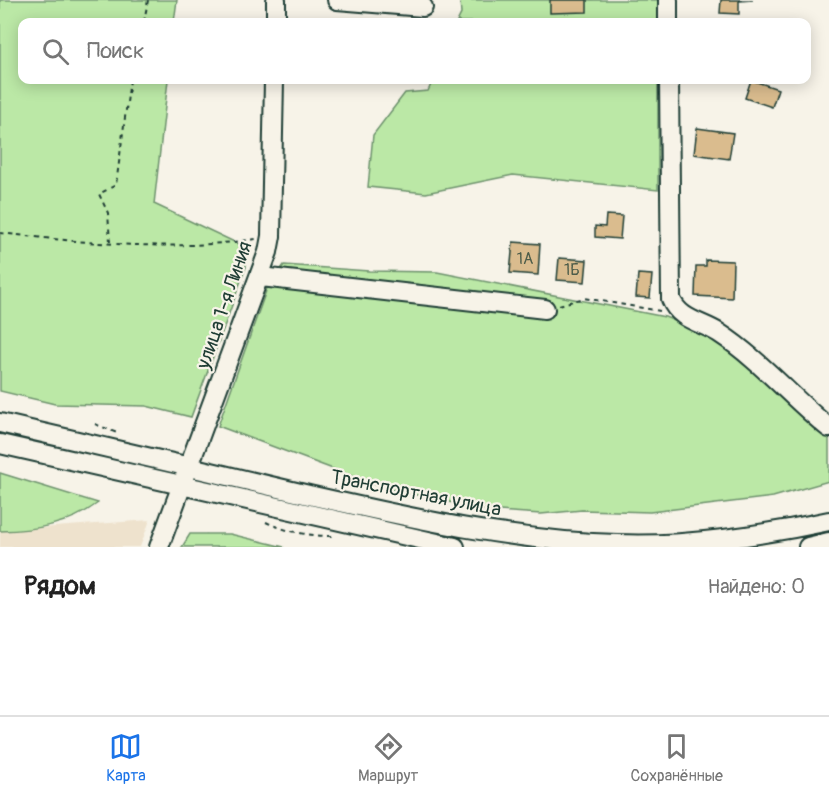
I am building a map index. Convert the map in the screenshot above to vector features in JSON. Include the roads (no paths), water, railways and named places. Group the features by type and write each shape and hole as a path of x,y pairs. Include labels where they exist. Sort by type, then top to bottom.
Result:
{"street":[{"path":"276,0 276,18"},
{"path":"337,0 423,7"},
{"path":"668,0 668,18"},
{"name":"улица 1-я Линия","path":"159,547 261,277 271,236 274,84"},
{"path":"669,84 671,299 681,315 729,340 829,428"},
{"path":"261,277 545,309"},
{"name":"Транспортная улица","path":"0,423 409,517 480,531 557,541 620,544 738,535 829,521"},
{"path":"0,444 455,547"},
{"path":"808,547 829,542"}]}
